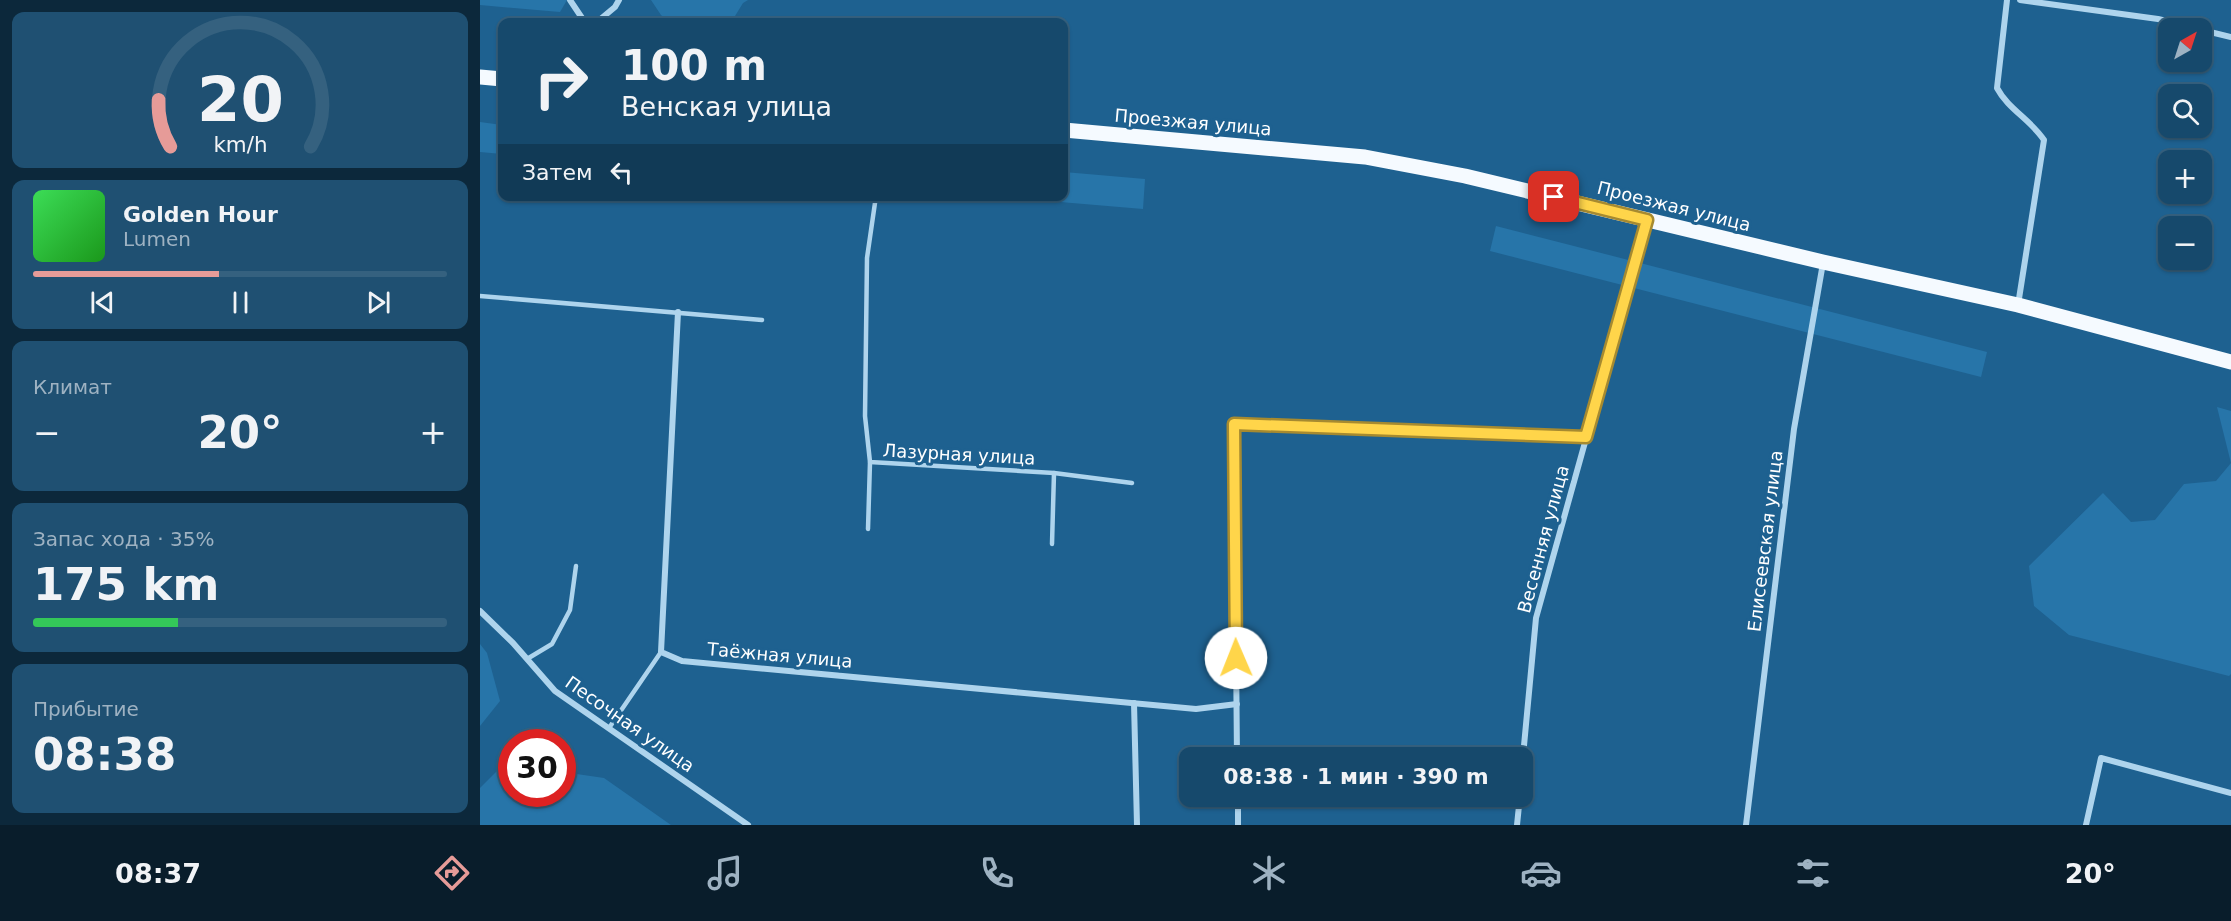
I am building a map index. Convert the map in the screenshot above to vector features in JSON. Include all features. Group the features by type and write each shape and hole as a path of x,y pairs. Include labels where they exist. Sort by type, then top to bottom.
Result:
{"main road":[{"path":"480,77 498,79"},
{"name":"Проезжая улица","path":"1068,130 1365,157 1465,176 1823,262 2018,305 2231,362"}],"street":[{"path":"570,0 582,18"},
{"path":"602,18 615,7 619,0"},
{"path":"2007,0 1997,71 1997,88 2002,99 2038,130 2044,141 2018,305"},
{"path":"2020,0 2158,19"},
{"path":"2212,32 2231,37"},
{"name":"Весенняя улица","path":"1524,747 1536,618 1647,220"},
{"name":"Елисеевская улица","path":"1746,825 1794,429 1823,262"},
{"path":"661,652 678,312"},
{"path":"1237,747 1234,424 1586,437"},
{"name":"Песочная улица","path":"480,611 555,691 748,825"},
{"name":"Таёжная улица","path":"661,652 682,661 1196,709 1237,704"},
{"path":"1134,703 1137,825"},
{"path":"2086,825 2101,758 2231,794"},
{"path":"1238,807 1238,825"},
{"path":"1517,825 1519,807"}],"lane":[{"name":"Лазурная улица","path":"875,201 867,258 865,416 870,462 1054,473 1132,483"},
{"path":"480,296 762,320"},
{"path":"868,529 870,462"},
{"path":"1052,544 1054,473"},
{"path":"527,659 552,644 570,610 576,566"},
{"path":"609,728 661,652"}],"shaded area":[{"path":"480,0 567,0 560,12 480,5"},
{"path":"651,0 748,0 743,3 735,16 738,18 664,18"},
{"path":"480,122 498,124 498,154 480,152"},
{"path":"1068,172 1145,179 1143,209 1048,201 1068,201"},
{"path":"1496,226 1987,352 1981,377 1490,251"},
{"path":"2217,407 2231,411 2231,463"},
{"path":"2231,463 2231,674 2229,676 2069,635 2034,606 2029,566 2103,493 2131,522 2155,520 2184,484 2216,481"},
{"path":"480,644 487,653 500,701 480,726"},
{"path":"498,770 498,807 576,807 576,774 604,778 671,825 480,825 480,788"}],"route":[{"path":"1236,658 1234,424 1586,437 1647,220 1554,197"}]}
